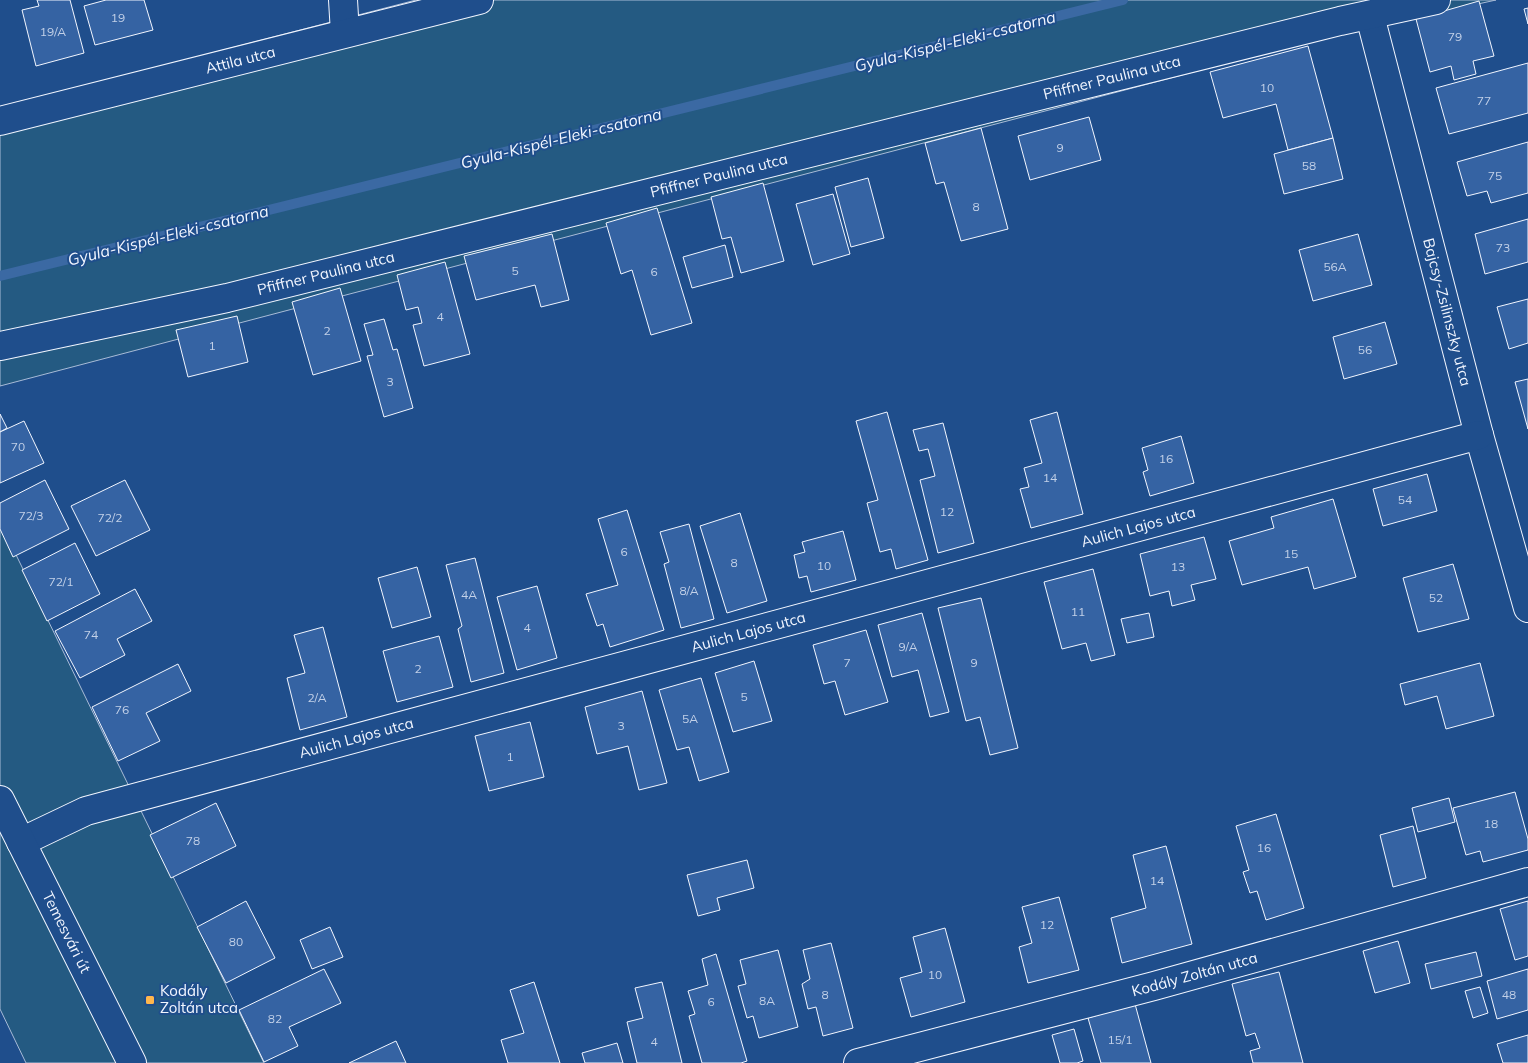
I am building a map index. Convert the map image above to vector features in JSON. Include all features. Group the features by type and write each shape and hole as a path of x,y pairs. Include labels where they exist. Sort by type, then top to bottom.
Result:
{"street":[{"path":"343,0 345,33"},
{"name":"Attila utca","path":"0,120 479,0"},
{"name":"Pfiffner Paulina utca","path":"0,346 227,298 1340,21 1370,16 1436,0"},
{"name":"Bajcsy-Zsilinszky utca","path":"1370,16 1479,435 1528,608"},
{"name":"Aulich Lajos utca","path":"21,842 86,811 1479,435"},
{"name":"Temesvári út","path":"0,800 132,1063"},
{"name":"Kodály Zoltán utca","path":"858,1063 1154,986 1528,882"}],"shaded area":[{"path":"416,0 1496,0 1315,40 0,386 0,108"},
{"path":"0,522 264,1063 26,1063 0,1009"}],"building":[{"path":"37,0 70,0 84,53 36,66 22,10 39,6"},
{"path":"106,0 144,0 153,30 95,45 84,6"},
{"path":"1479,1 1494,56 1473,61 1476,74 1454,80 1451,66 1430,72 1416,19"},
{"path":"1528,8 1528,24 1524,9"},
{"path":"1308,46 1333,138 1288,150 1276,104 1223,118 1210,72"},
{"path":"1528,63 1528,113 1449,134 1436,88"},
{"path":"1089,117 1101,160 1030,180 1018,136"},
{"path":"981,128 1008,229 961,241 944,182 936,184 925,143"},
{"path":"1333,138 1343,179 1284,194 1274,154"},
{"path":"1528,142 1528,193 1491,203 1487,191 1467,196 1457,162"},
{"path":"868,178 884,238 851,247 835,187"},
{"path":"763,183 784,261 741,273 731,237 722,239 711,197"},
{"path":"833,194 850,254 813,265 796,204"},
{"path":"657,208 692,323 651,335 632,270 621,274 606,223"},
{"path":"1528,219 1528,262 1485,274 1475,234"},
{"path":"552,234 569,300 541,307 535,285 476,300 464,256"},
{"path":"1358,234 1372,285 1313,301 1299,250"},
{"path":"725,245 733,277 692,288 683,257"},
{"path":"445,262 470,354 424,366 413,325 422,323 418,307 406,310 397,275"},
{"path":"340,288 361,361 313,375 292,302"},
{"path":"1528,299 1528,343 1509,349 1497,307"},
{"path":"237,316 248,362 188,377 176,330"},
{"path":"384,319 393,350 397,349 413,408 384,417 367,356 373,355 364,324"},
{"path":"1385,322 1397,364 1344,379 1333,337"},
{"path":"1528,379 1528,429 1515,382"},
{"path":"887,412 928,560 896,569 891,549 880,552 867,503 878,500 856,421"},
{"path":"1057,412 1083,514 1031,528 1020,489 1029,487 1024,468 1042,463 1030,420"},
{"path":"0,414 7,428 0,432"},
{"path":"24,421 44,463 0,483 0,432"},
{"path":"943,423 974,543 938,553 920,480 935,476 928,449 919,451 913,430"},
{"path":"1181,436 1194,483 1150,496 1143,472 1148,470 1142,448"},
{"path":"1427,474 1437,511 1383,526 1373,489"},
{"path":"45,480 69,529 13,557 0,529 0,503"},
{"path":"125,480 150,530 96,556 71,506"},
{"path":"1333,499 1356,577 1314,589 1308,567 1242,585 1229,541 1274,528 1271,517"},
{"path":"627,510 664,630 610,647 603,624 597,626 586,594 618,585 598,519"},
{"path":"740,513 767,601 727,613 700,526"},
{"path":"689,524 714,619 681,628 664,564 669,562 660,532"},
{"path":"843,531 856,580 811,592 807,576 799,578 794,555 805,552 802,542"},
{"path":"1204,537 1216,579 1191,585 1195,600 1172,606 1169,591 1150,596 1140,554"},
{"path":"75,543 100,594 47,621 22,570"},
{"path":"475,558 504,673 471,682 458,629 462,626 446,565"},
{"path":"1453,564 1469,619 1418,632 1403,578"},
{"path":"417,567 431,617 392,628 378,578"},
{"path":"1093,569 1115,655 1091,661 1086,643 1062,649 1044,582"},
{"path":"537,586 557,658 517,670 497,597"},
{"path":"135,589 152,621 117,639 125,655 80,678 55,631"},
{"path":"981,598 1018,748 990,755 980,717 966,721 938,608"},
{"path":"922,613 949,712 930,717 918,670 892,677 878,625"},
{"path":"1149,613 1154,637 1127,643 1121,619"},
{"path":"323,627 347,717 300,730 287,678 305,673 294,635"},
{"path":"866,630 888,702 845,715 835,681 824,684 813,645"},
{"path":"439,636 453,687 397,702 383,651"},
{"path":"754,661 772,721 733,732 715,673"},
{"path":"1480,663 1494,716 1446,729 1437,696 1405,705 1400,684"},
{"path":"178,664 191,691 146,713 160,741 118,761 92,707"},
{"path":"701,678 729,772 699,781 689,747 677,750 659,690"},
{"path":"642,691 667,783 639,790 628,746 597,754 585,707"},
{"path":"530,722 544,777 489,791 475,736"},
{"path":"1515,792 1528,839 1528,850 1483,862 1480,851 1466,855 1453,808"},
{"path":"1449,798 1455,822 1418,832 1412,808"},
{"path":"216,803 236,846 171,878 150,835"},
{"path":"1276,814 1304,908 1266,920 1257,891 1250,893 1243,872 1249,870 1236,826"},
{"path":"1413,826 1426,878 1393,887 1380,835"},
{"path":"1166,846 1192,944 1122,963 1111,918 1146,908 1133,855"},
{"path":"747,860 754,888 717,898 720,910 698,916 687,875"},
{"path":"1059,897 1079,970 1028,983 1019,947 1032,943 1022,907"},
{"path":"246,901 275,958 226,983 197,927"},
{"path":"1528,901 1528,956 1515,960 1500,909"},
{"path":"330,927 343,957 312,969 300,940"},
{"path":"945,928 965,1002 911,1017 900,978 922,972 913,937"},
{"path":"1398,941 1410,983 1375,993 1363,951"},
{"path":"831,943 853,1028 823,1036 816,1007 808,1009 802,984 810,979 803,950"},
{"path":"778,950 798,1027 759,1038 753,1016 747,1018 738,986 746,984 740,960"},
{"path":"1476,952 1482,976 1431,989 1425,964"},
{"path":"716,954 747,1061 741,1063 702,1063 689,1016 695,1014 688,991 708,985 702,959"},
{"path":"324,969 341,1003 289,1027 298,1046 264,1062 239,1010"},
{"path":"1528,969 1528,1010 1497,1019 1487,981"},
{"path":"1279,972 1303,1063 1253,1063 1250,1051 1260,1048 1255,1033 1246,1036 1232,984"},
{"path":"534,982 560,1063 508,1063 501,1040 524,1033 510,990"},
{"path":"662,982 682,1063 637,1063 627,1022 643,1018 635,988"},
{"path":"1480,987 1488,1013 1473,1018 1465,991"},
{"path":"1135,1004 1151,1063 1101,1063 1088,1018"},
{"path":"1074,1029 1083,1061 1060,1063 1052,1035"},
{"path":"1528,1035 1528,1063 1503,1063 1497,1044"},
{"path":"396,1041 406,1063 349,1063"},
{"path":"617,1043 623,1063 585,1063 582,1053"}],"waterway":[{"name":"Gyula-Kispél-Eleki-csatorna","path":"0,276 1123,0"}],"place":[{"name":"Kodály Zoltán utca","path":"150,1000"}]}
